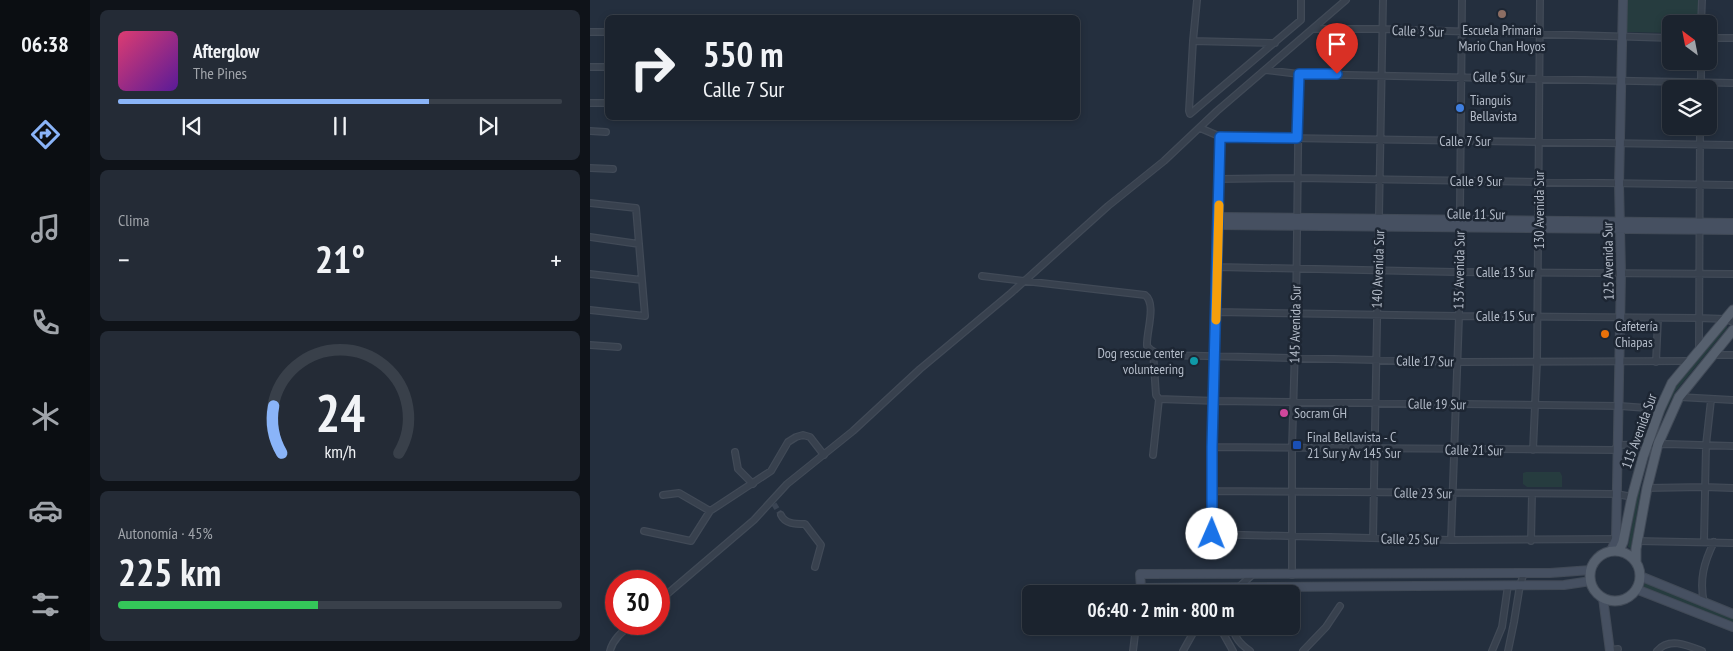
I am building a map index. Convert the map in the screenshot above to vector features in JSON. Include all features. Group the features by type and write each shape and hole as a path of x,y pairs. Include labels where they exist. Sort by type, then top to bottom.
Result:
{"main road":[{"name":"125 Avenida Sur","path":"1615,551 1622,273 1619,184 1623,0"},
{"name":"Calle 11 Sur","path":"1219,221 1620,226 1700,226 1733,223"},
{"name":"Calle 11 Sur","path":"1700,226 1733,230"},
{"name":"115 Avenida Sur","path":"1615,551 1624,542 1632,497 1646,446 1672,383 1699,350 1730,320 1733,310"},
{"name":"115 Avenida Sur","path":"1636,561 1637,541 1658,444 1679,397 1733,330"},
{"path":"1615,551 1631,556 1636,561 1640,576 1636,589 1628,597 1620,600 1611,600 1603,598 1597,593 1590,581 1591,570 1596,559 1603,554 1615,551"},
{"path":"1141,585 1140,574 1524,573 1591,570"},
{"path":"1392,574 1397,586"},
{"path":"1640,576 1733,614"},
{"path":"1300,588 1564,585 1590,581"},
{"path":"1636,589 1733,627"},
{"path":"1603,598 1610,651"}],"street":[{"path":"1197,0 1190,114 1301,20 1302,0"},
{"path":"670,592 754,520 773,502 787,484 853,432 920,369 1025,280 1108,206 1164,161 1217,111 1346,0"},
{"name":"140 Avenida Sur","path":"1372,538 1380,223 1383,0"},
{"name":"135 Avenida Sur","path":"1451,540 1459,316 1462,0"},
{"name":"130 Avenida Sur","path":"1533,450 1538,317 1540,0"},
{"path":"1701,15 1702,0"},
{"name":"Calle 3 Sur","path":"1314,29 1540,33 1662,38"},
{"path":"590,32 605,32"},
{"path":"1718,38 1733,38"},
{"path":"1193,41 1275,43"},
{"path":"590,67 605,67"},
{"name":"Calle 5 Sur","path":"1266,70 1299,74 1539,77 1662,81"},
{"name":"145 Avenida Sur","path":"1292,575 1292,448 1298,221 1297,138 1299,74"},
{"name":"Calle 5 Sur","path":"1717,82 1733,82"},
{"path":"590,103 605,103"},
{"name":"Calle 7 Sur","path":"1200,128 1220,137 1380,141 1539,141 1700,146 1733,145"},
{"path":"590,131 606,132"},
{"path":"1699,350 1700,135"},
{"path":"1212,534 1212,447 1220,137"},
{"path":"590,168 613,169"},
{"name":"Calle 9 Sur","path":"1218,179 1298,178 1733,185"},
{"path":"590,203 636,208 645,316 590,310"},
{"path":"590,236 639,244"},
{"name":"Calle 13 Sur","path":"1218,268 1733,274"},
{"path":"590,274 642,280"},
{"path":"982,276 1145,295 1149,298 1151,305 1147,343 1153,352 1156,395 1159,399 1152,455"},
{"name":"Calle 15 Sur","path":"1216,312 1698,318 1730,320"},
{"path":"1656,362 1658,318"},
{"path":"590,345 618,347"},
{"name":"Calle 17 Sur","path":"1153,352 1160,355 1214,357 1457,362 1690,361"},
{"path":"1712,355 1733,355"},
{"path":"1679,397 1733,400"},
{"path":"1159,399 1214,401"},
{"path":"1704,542 1706,445 1711,400"},
{"name":"Calle 19 Sur","path":"1214,401 1619,406 1660,409"},
{"path":"644,531 691,541 710,511 771,471 788,442 804,435 810,437 824,454"},
{"name":"Calle 21 Sur","path":"1212,447 1614,450 1618,446 1658,444 1733,446"},
{"path":"735,452 738,469 753,484"},
{"path":"1647,488 1704,486 1733,488"},
{"name":"Calle 23 Sur","path":"1213,491 1617,494 1632,497"},
{"path":"663,495 679,493 710,511"},
{"path":"1532,494 1532,541"},
{"path":"781,515 782,519 790,523 804,524 821,545 815,567"},
{"name":"Calle 25 Sur","path":"1205,534 1451,540 1616,540"},
{"path":"1637,541 1733,543"},
{"path":"1704,603 1701,590 1702,575 1707,556 1714,542"},
{"path":"1508,651 1520,585 1524,573"},
{"path":"1242,585 1252,575"},
{"path":"1492,651 1502,627 1508,585"},
{"path":"1303,651 1326,627 1340,606"},
{"path":"610,651 612,643 618,635"},
{"path":"1134,651 1135,635"},
{"path":"1183,651 1192,635"},
{"path":"1224,635 1233,651"},
{"path":"1236,635 1239,643 1250,651"},
{"path":"1656,651 1661,646 1672,643 1683,644 1702,651"},
{"path":"1610,651 1618,649"}],"green space":[{"path":"1627,0 1700,0 1699,15 1662,15 1662,33 1627,32"},
{"path":"1725,326 1727,328 1675,392 1655,437 1671,393"},
{"path":"1649,451 1640,488 1631,548 1628,547 1638,491"},
{"path":"1560,472 1562,487 1527,487 1523,484 1523,473"},
{"path":"1646,583 1733,618 1733,622 1644,587 1643,585"}],"tunnel":[{"path":"774,504 781,515"}],"slow traffic":[{"path":"1216,320 1219,205"}],"place":[{"name":"Escuela Primaria Mario Chan Hoyos","path":"1502,14"},
{"name":"Tianguis Bellavista","path":"1460,108"},
{"name":"Cafetería Chiapas","path":"1605,334"},
{"name":"Dog rescue center volunteering","path":"1194,361"},
{"name":"Socram GH","path":"1284,413"},
{"name":"Final Bellavista - C 21 Sur y Av 145 Sur","path":"1297,445"}],"route":[{"path":"1212,534 1212,447 1220,137 1297,138 1299,74 1337,74"}]}
